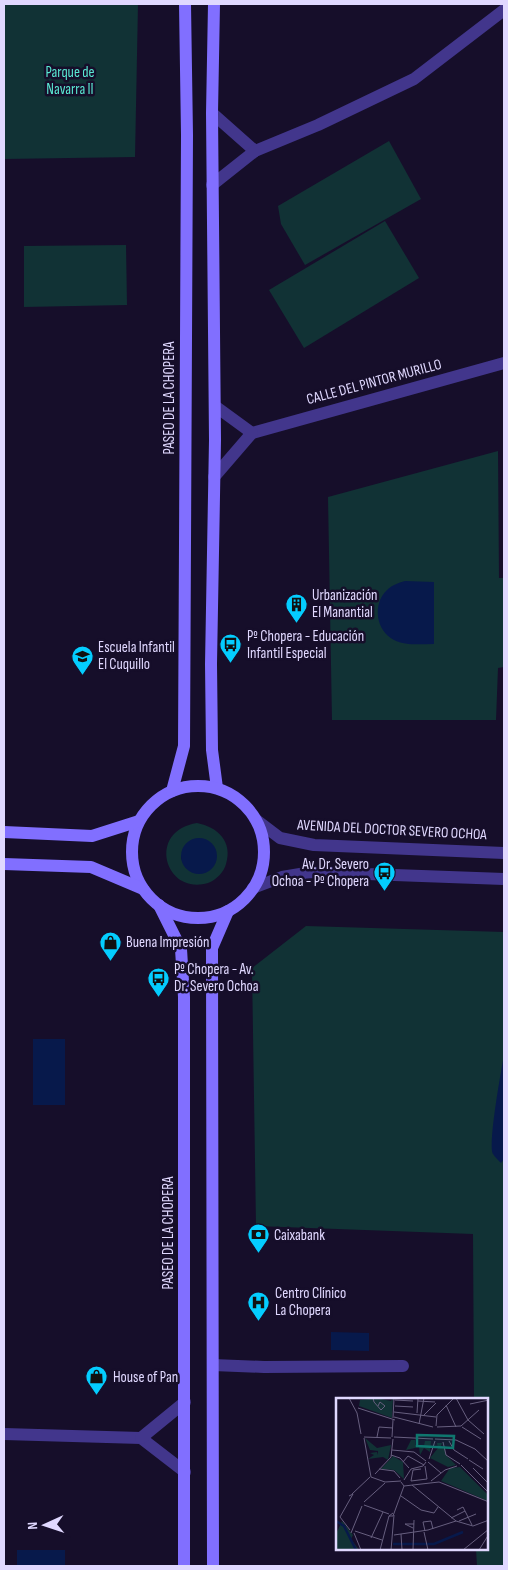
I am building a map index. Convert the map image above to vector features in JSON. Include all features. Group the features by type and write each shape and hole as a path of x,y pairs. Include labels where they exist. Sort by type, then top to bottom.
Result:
{"main road":[{"name":"PASEO DE LA CHOPERA","path":"172,791 184,746 187,144 185,4"},
{"path":"214,4 212,185 215,406 212,740 217,788"},
{"path":"4,864 91,867 143,889 159,905 181,916 205,918 228,911 242,902 253,888 261,872 264,853 262,836 255,819 239,800 217,788 194,785 172,791 153,803 139,820 132,843 134,867 143,889"},
{"path":"4,832 92,836 139,820"},
{"name":"PASEO DE LA CHOPERA","path":"159,905 181,949 184,996 184,1566"},
{"path":"213,1566 212,948 228,911"}],"street":[{"path":"212,185 255,151 318,125 414,79 504,10"},
{"path":"212,113 255,151"},
{"name":"CALLE DEL PINTOR MURILLO","path":"252,432 504,363"},
{"path":"214,477 252,432 215,406"},
{"name":"AVENIDA DEL DOCTOR SEVERO OCHOA","path":"255,819 280,838 314,845 504,853"},
{"path":"253,888 282,877 312,872 504,879"},
{"path":"213,1365 264,1368 403,1366"},
{"path":"141,1438 185,1402"},
{"path":"4,1434 141,1438 185,1472"}],"green space":[{"name":"Parque de Navarra II","path":"4,4 138,4 135,157 4,159"},
{"path":"389,141 421,199 305,265 281,224 278,206"},
{"path":"385,221 419,278 304,348 269,290"},
{"path":"126,245 127,305 24,307 24,246"},
{"path":"498,451 499,578 504,578 504,667 498,668 496,720 332,720 328,497"},
{"path":"197,823 205,825 217,832 225,842 228,856 225,867 211,882 193,884 181,880 172,872 167,861 167,849 171,838 181,828","holes":["199,839 209,842 186,868 181,858 184,847"]},
{"path":"306,926 504,932 504,1566 477,1566 476,1550 488,1550 488,1398 474,1398 473,1234 256,1226 252,968"}],"water":[{"path":"405,581 434,582 434,644 399,642 388,636 380,624 378,610 382,596 391,587"},
{"path":"199,838 211,844 217,856 211,868 199,874 187,868 181,856 187,844"},
{"path":"33,1039 65,1039 65,1105 33,1105"},
{"path":"504,1055 504,1159 501,1163 493,1154 492,1136"},
{"path":"331,1332 369,1333 369,1351 331,1350"},
{"path":"17,1550 65,1550 65,1566 17,1566"}],"place":[{"name":"Urbanización El Manantial","path":"296,623"},
{"name":"Pº Chopera - Educación Infantil Especial","path":"231,664"},
{"name":"Escuela Infantil El Cuquillo","path":"82,675"},
{"name":"Av. Dr. Severo Ochoa - Pº Chopera","path":"385,892"},
{"name":"Buena Impresión","path":"110,961"},
{"name":"Pº Chopera - Av. Dr. Severo Ochoa","path":"158,997"},
{"name":"Caixabank","path":"258,1254"},
{"name":"Centro Clínico La Chopera","path":"259,1321"},
{"name":"House of Pan","path":"97,1396"}]}
